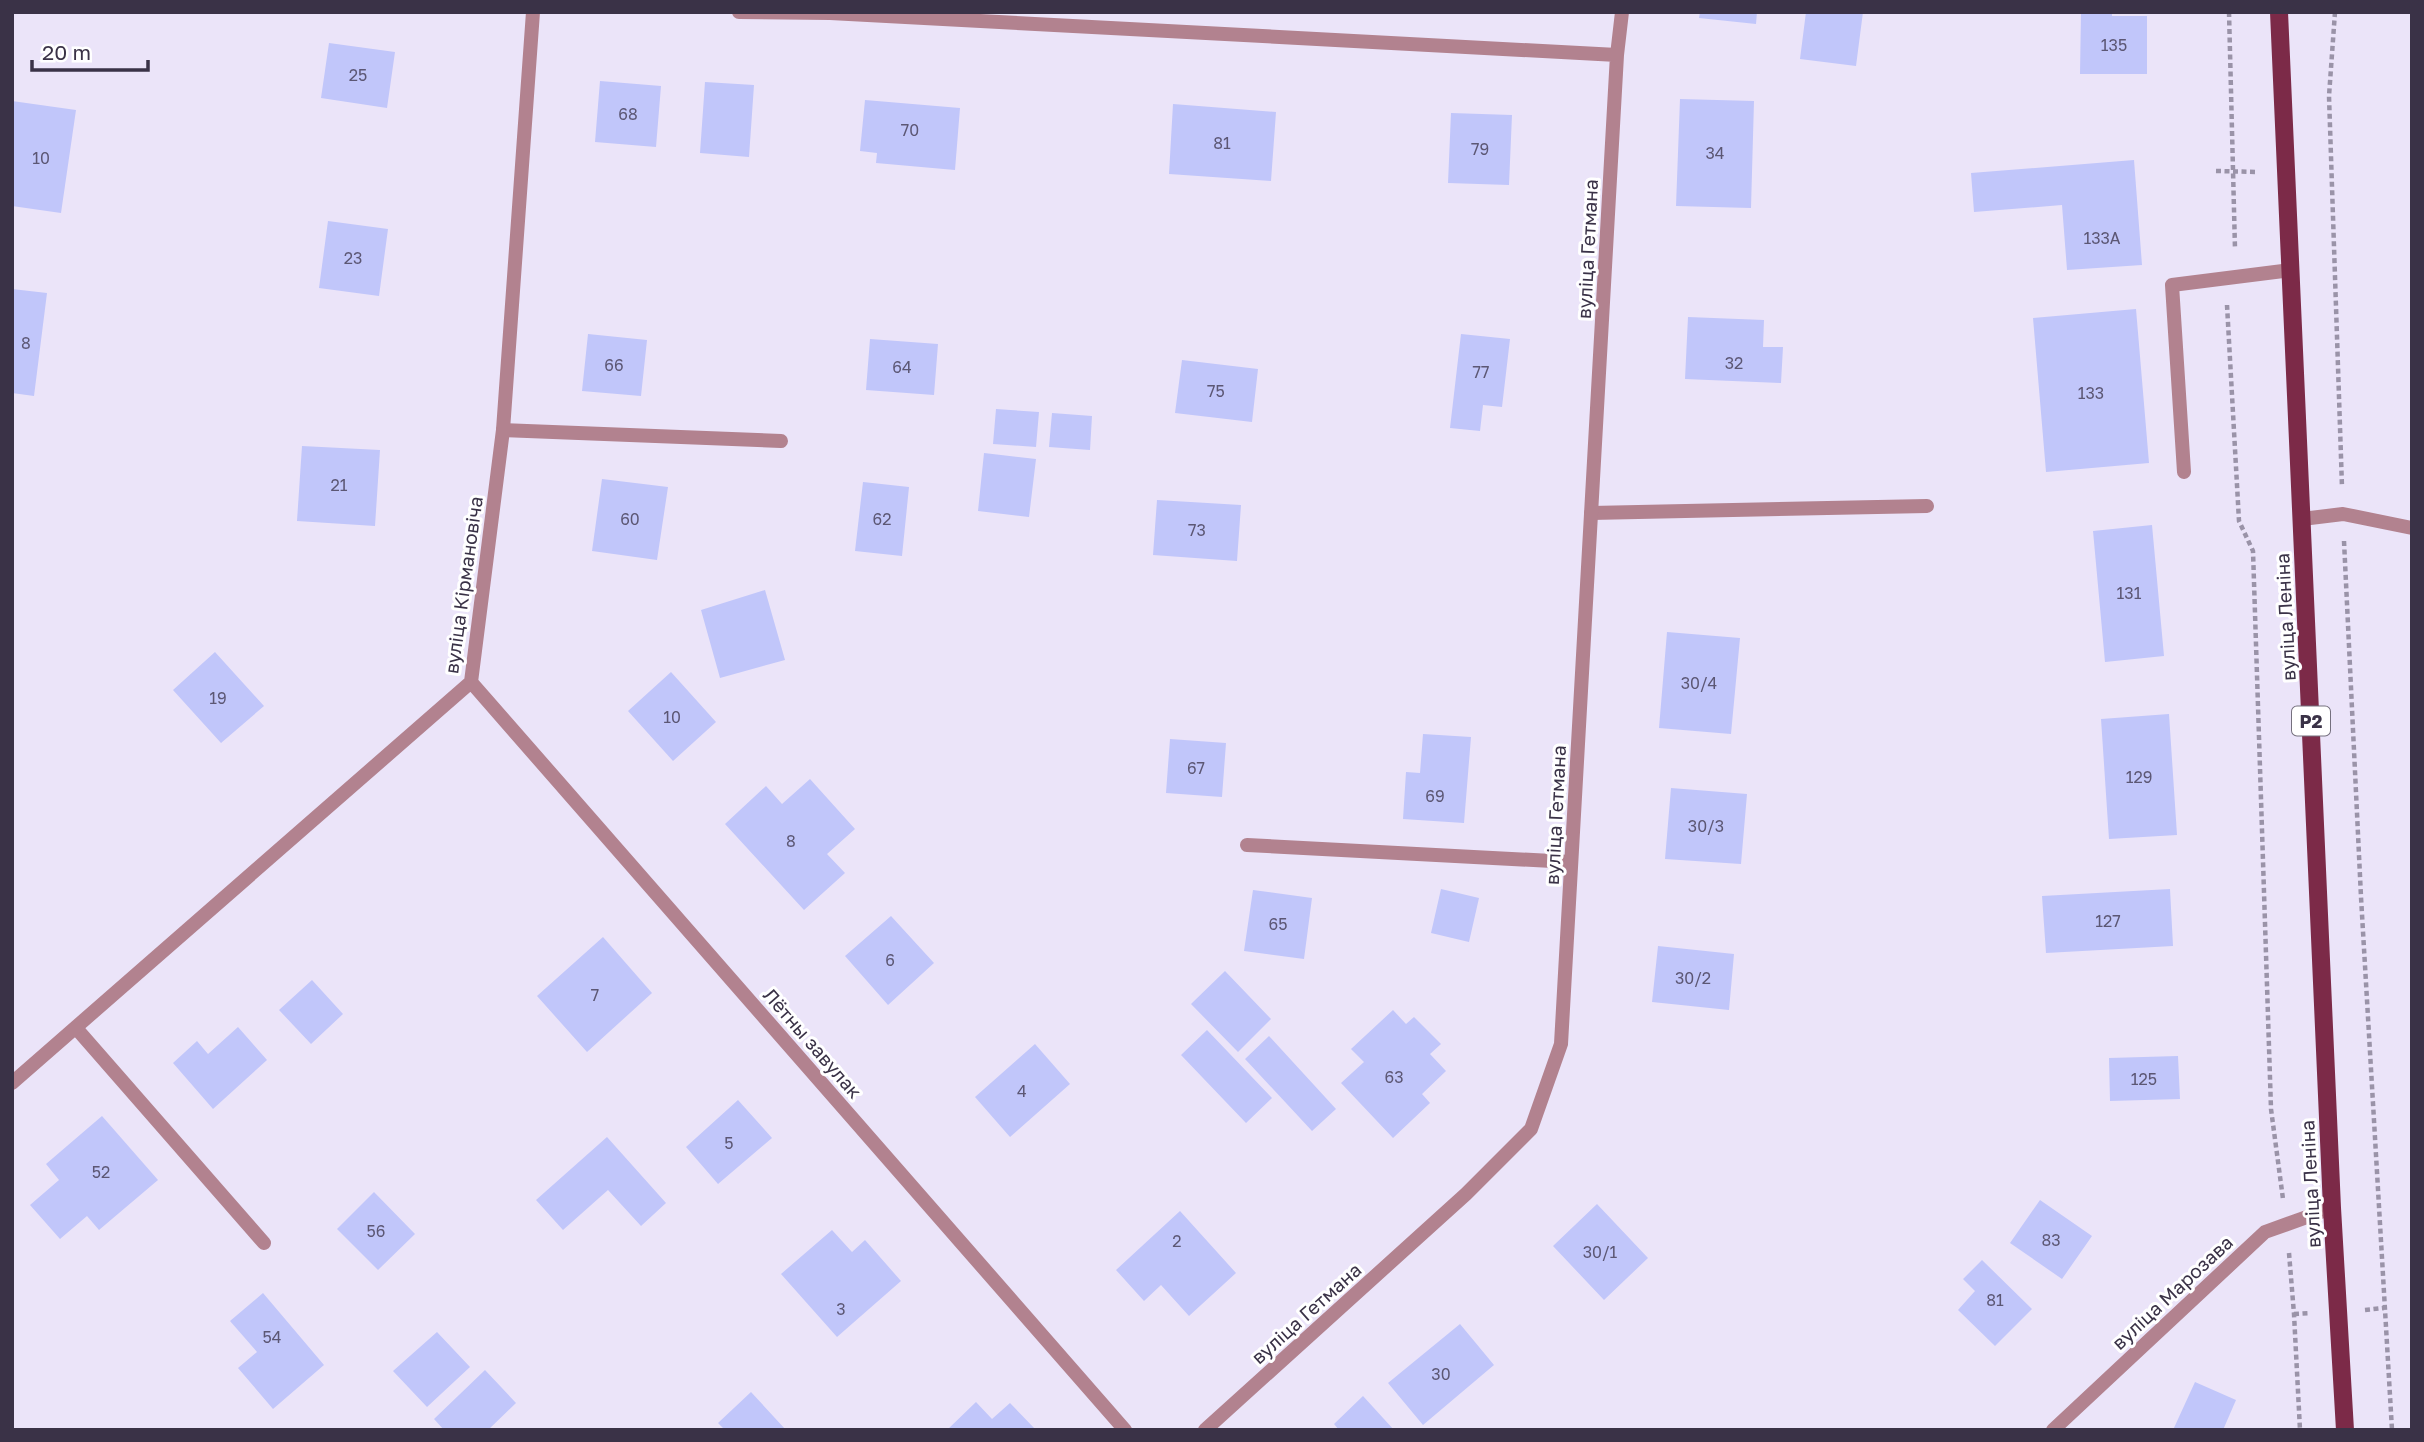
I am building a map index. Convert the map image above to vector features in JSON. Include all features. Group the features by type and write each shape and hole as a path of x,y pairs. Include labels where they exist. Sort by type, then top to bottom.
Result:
{"main road":[{"name":"вуліца Леніна","path":"2278,12 2332,1208 2345,1430"}],"street":[{"name":"вуліца Кірмановіча","path":"12,1083 471,682 503,430 533,12"},
{"path":"739,12 1047,19 1617,55"},
{"name":"вуліца Гетмана","path":"1206,1430 1466,1194 1531,1129 1561,1044 1617,55 1622,12"},
{"path":"2184,472 2172,285 2291,270"},
{"path":"503,430 781,442"},
{"path":"1591,513 1927,506"},
{"path":"2302,519 2343,514 2412,528"},
{"name":"Лётны завулак","path":"471,682 1125,1430"},
{"path":"1247,845 1572,862"},
{"path":"76,1028 264,1243"},
{"name":"вуліца Марозава","path":"2053,1430 2265,1232 2332,1208"}],"path":[{"path":"2229,12 2236,245 2225,279 2239,521 2253,551 2271,1110 2286,1225 2300,1430"},
{"path":"2335,12 2329,96 2343,514 2362,910 2392,1430"},
{"path":"2216,171 2287,173"}],"building":[{"path":"1700,12 1757,12 1756,24 1699,18"},
{"path":"1806,12 1863,12 1856,66 1800,59"},
{"path":"2081,12 2112,12 2112,16 2147,16 2147,74 2080,74"},
{"path":"329,43 395,52 387,108 321,98"},
{"path":"600,81 661,86 656,147 595,142"},
{"path":"705,82 754,85 749,157 700,153"},
{"path":"1680,99 1754,101 1751,208 1676,206"},
{"path":"865,100 960,108 955,170 876,163 877,153 860,151"},
{"path":"12,101 76,110 61,213 12,206"},
{"path":"1173,104 1276,112 1271,181 1169,174"},
{"path":"1451,113 1512,115 1509,185 1448,183"},
{"path":"2134,160 2142,265 2067,270 2062,205 1974,212 1971,173"},
{"path":"328,221 388,229 379,296 319,288"},
{"path":"12,289 47,293 34,396 12,393"},
{"path":"2136,309 2149,463 2046,472 2033,318"},
{"path":"1688,317 1764,320 1763,347 1783,347 1781,383 1685,379"},
{"path":"588,334 647,340 641,396 582,391"},
{"path":"1461,334 1510,339 1502,407 1483,405 1480,431 1450,428"},
{"path":"870,339 938,344 934,395 866,390"},
{"path":"1182,360 1258,369 1252,422 1175,413"},
{"path":"996,409 1039,412 1036,447 993,444"},
{"path":"1052,413 1092,416 1090,450 1049,447"},
{"path":"302,446 380,450 375,526 297,521"},
{"path":"984,453 1036,459 1029,517 978,511"},
{"path":"602,479 668,487 657,560 592,551"},
{"path":"863,482 909,487 902,556 855,551"},
{"path":"1157,500 1241,505 1237,561 1153,555"},
{"path":"2152,525 2164,656 2105,662 2093,531"},
{"path":"765,590 785,660 720,678 701,610"},
{"path":"1667,632 1740,638 1731,734 1659,728"},
{"path":"215,652 264,706 221,743 173,690"},
{"path":"671,672 716,722 673,761 628,711"},
{"path":"2169,714 2177,835 2109,839 2101,719"},
{"path":"1423,734 1471,737 1464,823 1403,819 1406,772 1420,773"},
{"path":"1170,739 1226,743 1222,797 1166,793"},
{"path":"810,779 855,829 827,854 845,873 804,910 725,824 766,786 782,804"},
{"path":"1671,788 1747,794 1741,864 1665,859"},
{"path":"1441,889 1479,898 1469,942 1431,933"},
{"path":"2170,889 2173,946 2046,953 2042,896"},
{"path":"1253,890 1312,898 1304,959 1244,951"},
{"path":"891,916 934,963 888,1005 845,956"},
{"path":"603,937 652,993 587,1052 537,996"},
{"path":"1658,946 1734,954 1729,1010 1652,1002"},
{"path":"1225,971 1271,1019 1238,1052 1191,1004"},
{"path":"312,980 343,1014 311,1044 279,1010"},
{"path":"1393,1010 1406,1024 1414,1017 1441,1044 1430,1054 1446,1071 1422,1094 1430,1103 1393,1138 1341,1083 1364,1062 1351,1049"},
{"path":"238,1027 267,1060 213,1109 173,1063 197,1041 208,1054"},
{"path":"1207,1030 1272,1098 1246,1123 1181,1055"},
{"path":"1269,1036 1336,1109 1312,1131 1245,1059"},
{"path":"1035,1044 1070,1084 1010,1137 975,1097"},
{"path":"2178,1056 2180,1099 2110,1101 2109,1058"},
{"path":"738,1100 772,1138 718,1184 686,1147"},
{"path":"102,1116 158,1180 99,1230 87,1216 60,1239 30,1205 59,1180 46,1164"},
{"path":"607,1137 666,1203 641,1226 608,1190 563,1230 536,1200"},
{"path":"374,1192 415,1234 378,1270 337,1229"},
{"path":"2040,1200 2092,1236 2062,1279 2010,1243"},
{"path":"1597,1204 1648,1258 1604,1300 1553,1246"},
{"path":"1180,1211 1236,1273 1189,1316 1161,1285 1144,1301 1116,1270"},
{"path":"832,1230 852,1252 865,1240 901,1281 837,1337 781,1274"},
{"path":"1982,1260 2032,1309 1995,1346 1958,1310 1975,1291 1963,1279"},
{"path":"263,1293 324,1365 273,1409 238,1368 257,1352 230,1321"},
{"path":"1460,1324 1494,1365 1423,1425 1388,1383"},
{"path":"437,1332 470,1367 427,1407 393,1371"},
{"path":"485,1370 516,1403 488,1430 444,1430 434,1419"},
{"path":"2195,1382 2236,1400 2223,1430 2173,1430"},
{"path":"751,1392 786,1430 725,1430 718,1423"},
{"path":"1363,1396 1394,1430 1339,1430 1334,1424"},
{"path":"976,1402 992,1419 1010,1403 1036,1430 947,1430"}]}
